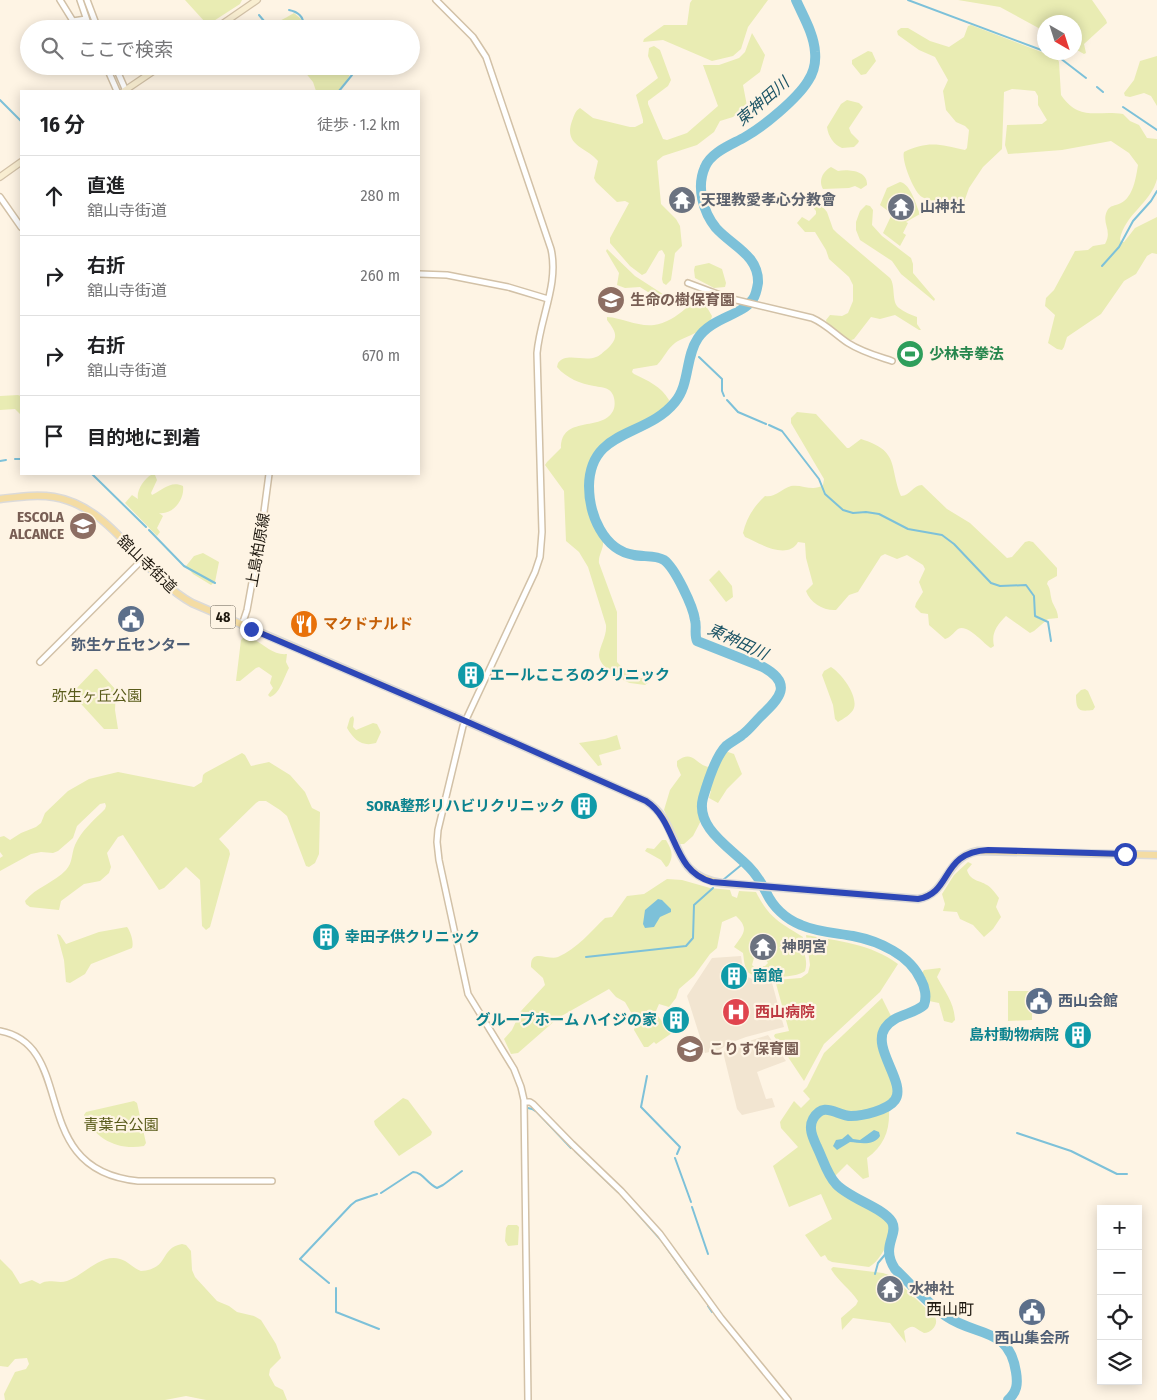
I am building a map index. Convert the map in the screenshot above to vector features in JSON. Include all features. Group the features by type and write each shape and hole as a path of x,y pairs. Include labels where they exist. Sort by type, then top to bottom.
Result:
{"main road":[{"path":"228,20 257,0"},
{"path":"127,90 148,75"},
{"path":"0,177 20,163"},
{"name":"舘山寺街道","path":"0,499 42,496 75,503 104,522 169,588 186,600 466,721 650,804 665,820 685,864 701,878 717,883 918,899 928,896 935,891 956,862 973,852 988,850 1157,855"}],"street":[{"path":"60,0 72,20"},
{"path":"80,0 86,19 80,20"},
{"path":"87,0 95,20"},
{"path":"436,0 473,37 488,63 551,249 553,262 553,276 537,353 542,532 540,557 535,572 466,721 439,824 438,849 467,990 472,1003 514,1069 524,1102 528,1400"},
{"path":"110,75 117,90"},
{"path":"119,75 126,90"},
{"path":"0,197 20,227"},
{"path":"420,274 439,274 495,284 548,299"},
{"path":"688,284 719,296 812,318 860,350 892,361"},
{"name":"上島柏原線","path":"242,625 247,610 262,527 269,475"},
{"path":"40,662 142,560"},
{"path":"0,1032 23,1040 37,1055 44,1069 60,1122 67,1137 80,1154 101,1171 116,1177 138,1181 272,1181"},
{"path":"524,1102 533,1104 621,1190 660,1234 721,1318 788,1400"}],"shaded area":[{"name":"西山病院","path":"741,956 743,969 748,977 752,979 771,979 784,1027 746,1037 730,1043 719,1050 705,1053 687,996 712,958"},
{"name":"西山病院","path":"768,1035 786,1061 757,1072 766,1099 772,1098 775,1107 742,1115 737,1109 723,1052 737,1045"}],"green space":[{"path":"185,0 242,0 240,4 215,20 203,20"},
{"path":"692,0 768,0 748,27 741,49 733,56 712,61 663,40 643,42 644,39 664,25 687,25"},
{"path":"958,0 1092,0 1107,23 1084,44 1086,53 1084,54 1082,53 1082,15 1037,15 1037,27 1000,7"},
{"path":"294,13 301,20 282,20"},
{"path":"971,25 1037,50 1037,60 1058,60 1061,95 1075,109 1089,113 1123,114 1130,121 1139,125 1147,138 1157,139 1157,179 1149,195 1127,222 1120,239 1121,242 1124,242 1135,228 1157,217 1157,254 1152,253 1147,256 1136,274 1124,281 1101,314 1067,337 1062,350 1048,343 1055,315 1045,306 1046,298 1054,290 1075,251 1088,250 1093,246 1105,244 1108,235 1105,220 1107,211 1121,203 1128,196 1133,187 1138,165 1129,153 1111,141 1062,150 1008,154 1005,145 1007,125 1042,124 1047,120 1038,105 1038,96 1035,91 1012,89 1004,92 1002,149 983,167 969,188 964,202 955,204 943,203 922,197 915,189 909,176 904,162 904,152 928,145 942,145 965,150 967,148 969,130 956,122 946,110 943,91 948,80 935,57 919,50 898,35 897,31 901,28 908,28 930,41 949,47 964,37 968,26"},
{"path":"752,33 765,55 760,72 743,85 747,106 733,117 720,121 714,132 697,145 663,156 657,161 661,204 676,219 680,226 682,246 675,253 671,280 666,285 662,279 665,255 662,250 659,251 646,273 642,275 630,266 610,243 610,238 629,203 625,201 617,202 596,182 594,178 598,161 573,141 570,129 572,121 580,108 593,118 630,127 643,123 636,95 658,78 648,56 649,48 654,46 660,50 671,80 668,86 648,101 648,104 663,139 667,140 687,133 718,106 703,65 719,65 739,58 745,52"},
{"path":"868,51 872,52 876,61 866,74 861,75 852,64 852,60"},
{"path":"1157,56 1157,106 1151,96 1144,93 1130,97 1125,96 1124,93 1134,80 1140,61"},
{"path":"307,75 349,75 339,90 316,90 313,82"},
{"path":"847,100 859,103 863,107 849,128 859,141 858,143 854,147 842,148 832,140 827,127 841,104"},
{"path":"831,167 838,171 847,170 861,174 866,180 867,185 861,189 855,186 823,189 821,183 822,176"},
{"path":"900,182 910,191 920,214 906,222 908,223 903,233 906,235 900,246 883,233 892,214 880,205 887,188"},
{"path":"814,196 827,212 833,229 890,278 893,285 895,302 903,311 917,317 917,324 921,330 895,315 880,319 871,317 854,339 849,341 827,324 826,320 830,315 842,316 848,313 853,301 853,285 849,277 829,259 815,232 805,232 797,223 802,217 809,221 816,214 816,211 806,199"},
{"path":"866,205 870,206 873,210 872,225 882,236 911,258 913,273 935,299 934,301 901,274 892,261 860,240 856,230 856,222 860,211"},
{"path":"607,249 635,276 669,298 669,303 665,303 640,287 625,288 617,285 619,273 606,251"},
{"path":"709,263 722,269 726,283 725,287 714,288 695,278 695,266"},
{"path":"702,299 712,316 706,326 675,343 657,365 633,369 632,372 634,374 654,384 666,395 669,400 665,408 657,416 606,443 596,453 587,472 586,493 589,507 593,521 603,541 599,563 617,612 617,662 630,676 647,679 649,682 645,685 630,683 606,668 600,659 599,655 606,625 588,567 579,552 566,541 564,491 545,465 561,448 563,438 568,431 608,417 613,411 613,394 607,389 574,380 557,367 561,360 566,358 591,358 599,356 606,350 615,339 615,332 607,317 642,325 658,324 671,319"},
{"path":"0,396 20,396 20,414 15,409 0,410"},
{"path":"797,412 816,414 847,448 861,439 882,449 888,454 891,461 901,496 922,485 947,509 970,523 1007,558 1012,557 1025,542 1033,542 1057,568 1057,576 1048,581 1047,584 1058,618 1048,619 1030,633 1006,616 996,630 993,637 994,646 991,648 970,631 962,628 945,639 929,625 928,614 921,613 915,607 923,592 919,582 925,569 923,565 907,555 897,559 885,554 881,556 858,592 849,595 836,610 827,609 814,603 806,591 813,584 806,558 805,543 798,542 787,550 773,549 745,537 743,533 751,513 765,496 775,495 791,486 815,488 823,485 824,479 791,423 791,418"},
{"path":"151,475 155,475 157,480 151,493 152,495 171,485 179,484 183,486 182,496 177,505 169,511 159,513 163,516 157,528 160,532 157,536 125,503 132,495 138,499 138,492 141,486"},
{"path":"203,553 219,562 215,582 211,585 193,574 186,566 194,556"},
{"path":"719,570 732,586 733,597 726,602 709,580"},
{"path":"245,636 256,640 271,650 287,654 286,662 289,668 279,689 270,697 268,695 273,688 270,683 272,676 259,667 240,681 236,681 241,640"},
{"path":"831,667 848,685 855,703 851,712 838,722 835,719 833,705 822,675 824,671"},
{"name":"弥生ヶ丘公園","path":"95,669 116,690 115,710 118,729 104,729 72,694"},
{"path":"1085,689 1088,691 1095,707 1093,710 1084,711 1077,707 1076,695"},
{"path":"353,716 353,727 356,730 373,723 377,724 381,732 376,743 367,744 359,742 353,736 347,728 350,718"},
{"path":"617,735 621,749 599,755 602,765 598,766 579,743 605,739"},
{"path":"728,752 734,754 742,774 727,789 718,803 709,798 711,791 702,793 700,798 706,806 706,811 693,836 684,844 680,844 664,810 670,790 681,775 677,761 687,756 708,767 719,754"},
{"path":"242,753 251,766 269,762 290,775 305,792 312,808 320,812 319,854 315,863 309,867 306,866 287,816 266,801 256,803 219,839 229,850 230,854 210,927 206,930 202,926 200,880 186,867 164,888 159,890 123,835 118,837 107,853 111,867 109,873 100,881 84,884 61,901 59,910 30,907 26,904 25,901 29,896 66,870 78,840 88,826 105,809 105,803 100,804 77,826 73,838 58,851 31,854 0,871 0,858 3,856 0,852 0,837 4,836 10,840 36,827 41,823 45,813 68,791 89,779 118,772 194,787 202,782 205,773"},
{"path":"662,840 666,840 672,853 670,862 666,867 661,860 645,851 647,848 654,849"},
{"path":"968,862 972,864 967,870 968,874 975,880 989,886 999,898 996,907 1001,917 993,929 984,937 973,925 960,919 957,912 943,911 945,904 942,894 954,875"},
{"path":"667,879 682,880 710,888 730,890 732,896 737,898 739,891 756,892 765,908 775,919 803,937 803,942 797,943 805,956 805,971 794,975 776,977 752,975 748,972 743,953 734,947 744,932 743,924 736,916 722,922 717,948 710,954 694,976 679,989 676,998 669,1007 659,1004 656,1014 672,1033 656,1044 654,1042 648,1047 644,1047 634,1030 636,1021 625,1002 616,997 609,989 558,1018 518,1053 511,1054 504,1039 512,1030 521,1011 545,985 543,978 531,967 533,958 540,956 554,958 565,954 578,945 605,918 612,917 627,896 644,894","holes":["763,942 766,943 769,951 761,953 768,963 765,966 755,968 752,965 754,958 751,951"]},
{"path":"127,927 132,938 132,948 91,964 85,974 70,983 66,982 64,960 57,934 60,935 66,944 99,932"},
{"path":"806,935 866,948 888,957 898,964 880,992 824,1044 804,1081 774,1036 775,1034 789,1031 775,980 801,978 808,973 810,965"},
{"path":"940,968 937,977 953,1008 955,1020 952,1023 944,1021 939,1003 929,1001 922,973 924,970"},
{"path":"1008,991 1032,991 1032,1020 1008,1021"},
{"path":"882,998 892,1018 881,1031 880,1039 883,1055 896,1093 893,1099 882,1107 854,1113 833,1107 822,1108 812,1116 809,1124 814,1147 831,1180 847,1197 878,1213 889,1222 891,1233 886,1247 877,1260 869,1267 832,1262 825,1255 820,1256 805,1235 832,1219 821,1194 789,1207 773,1166 798,1147 781,1128 780,1122 794,1101 801,1108 810,1099 803,1091 807,1087 824,1053"},
{"path":"403,1098 408,1100 432,1132 431,1135 399,1156 375,1125 374,1121"},
{"name":"青葉台公園","path":"134,1101 137,1103 146,1143 144,1146 125,1147 108,1141 94,1131 84,1115 86,1112"},
{"path":"889,1110 885,1137 878,1148 867,1158 869,1177 863,1179 847,1164 834,1177 817,1140 815,1120 820,1114 829,1112 847,1118 856,1118"},
{"path":"508,1225 517,1225 519,1227 518,1245 508,1246 505,1241"},
{"path":"186,1245 191,1251 192,1270 195,1277 217,1301 237,1312 254,1316 261,1320 276,1344 281,1358 270,1369 269,1375 275,1386 283,1390 287,1400 206,1400 186,1396 165,1400 5,1400 4,1394 15,1372 26,1369 29,1364 27,1358 15,1359 8,1367 0,1366 0,1259 12,1271 20,1284 32,1280 40,1284 46,1281 67,1281 99,1262 113,1258 123,1260 141,1271 150,1269 161,1263 175,1246"},
{"path":"833,1267 883,1273 892,1276 935,1317 934,1328 924,1333 914,1327 910,1327 904,1331 906,1343 890,1323 853,1318 842,1330 841,1318 858,1301 831,1269"}],"water":[{"path":"658,899 662,900 671,909 671,912 660,917 654,927 645,928 643,924 645,910"},
{"path":"874,1130 879,1132 880,1136 874,1141 866,1143 850,1142 837,1150 833,1146 836,1140 842,1139 848,1134 853,1139 860,1140"}],"waterway":[{"name":"東神田川","path":"796,0 813,39 815,63 810,78 796,96 770,120 712,157 702,175 702,199 711,222 754,265 758,283 755,296 748,305 711,325 698,338 691,353 683,387 675,402 663,414 609,443 599,453 592,467 589,486 590,497 595,519 606,538 614,546 623,552 634,555 661,558 668,564 683,588 691,606 696,623 697,641 763,667 773,673 781,685 778,698 773,704 747,731 726,746 715,763 703,798 702,809 704,819 709,828 724,845 752,870 772,903 785,916 807,927 863,938 893,950 909,963 916,971 922,983 925,995 924,1005 893,1020 885,1028 882,1036 885,1055 897,1084 895,1100 887,1107 862,1115 851,1116 831,1110 822,1111 817,1113 813,1119 812,1133 828,1172 836,1184 882,1212 892,1222 894,1227 889,1254 895,1269 946,1316 957,1323 990,1335 1006,1347 1012,1357 1017,1380 1015,1391 1008,1400"},
{"path":"908,0 1037,48"},
{"path":"289,10 296,12 302,20"},
{"path":"259,15 263,20"},
{"path":"1063,60 1086,78"},
{"path":"340,90 352,75"},
{"path":"1097,87 1103,92"},
{"path":"0,100 20,120"},
{"path":"1123,107 1157,130"},
{"path":"1102,266 1119,247 1133,221 1151,201 1157,191"},
{"path":"699,357 722,379 724,396"},
{"path":"727,400 738,412 766,424"},
{"path":"769,425 782,431 819,479 825,494 843,510 853,513 879,514 908,529 942,535 954,544 991,583 1000,586 1026,585 1034,596 1035,616 1048,622 1051,641"},
{"path":"15,459 20,459"},
{"path":"0,461 6,460"},
{"path":"93,475 146,527"},
{"path":"149,530 184,566 215,583"},
{"path":"723,880 745,862"},
{"path":"586,957 686,946 693,938 694,905 713,888"},
{"path":"647,1076 641,1107 680,1147 677,1154"},
{"path":"528,1108 537,1112 571,1148"},
{"path":"1017,1133 1071,1151 1117,1174 1127,1174"},
{"path":"575,1151 618,1192"},
{"path":"675,1158 691,1202"},
{"path":"381,1193 413,1172 420,1174 437,1188 462,1171"},
{"path":"329,1283 300,1259 351,1205 356,1201 377,1194"},
{"path":"623,1197 661,1240 696,1289"},
{"path":"692,1207 708,1254"},
{"path":"875,1274 878,1263 888,1251"},
{"path":"336,1288 336,1312 379,1329"},
{"path":"708,1306 712,1312"}],"place":[{"name":"天理教愛孝心分教會","path":"682,200"},
{"name":"山神社","path":"901,207"},
{"name":"生命の樹保育園","path":"611,300"},
{"name":"少林寺拳法","path":"910,354"},
{"name":"ESCOLA ALCANCE","path":"83,526"},
{"name":"弥生ケ丘センター","path":"131,619"},
{"name":"マクドナルド","path":"304,624"},
{"name":"エールこころのクリニック","path":"471,675"},
{"name":"SORA整形リハビリクリニック","path":"584,806"},
{"name":"幸田子供クリニック","path":"326,937"},
{"name":"神明宮","path":"763,947"},
{"name":"南館","path":"734,976"},
{"name":"西山会館","path":"1039,1001"},
{"name":"西山病院","path":"736,1012"},
{"name":"グループホーム ハイジの家","path":"676,1020"},
{"name":"島村動物病院","path":"1078,1035"},
{"name":"こりす保育園","path":"690,1049"},
{"name":"水神社","path":"890,1289"},
{"name":"西山集会所","path":"1032,1312"}],"district":[{"name":"西山町","path":"950,1309"}],"route":[{"path":"251,629 646,801 655,807 665,820 685,864 696,875 712,882 918,899 928,896 935,891 952,866 964,856 973,852 988,850 1125,854"}]}
